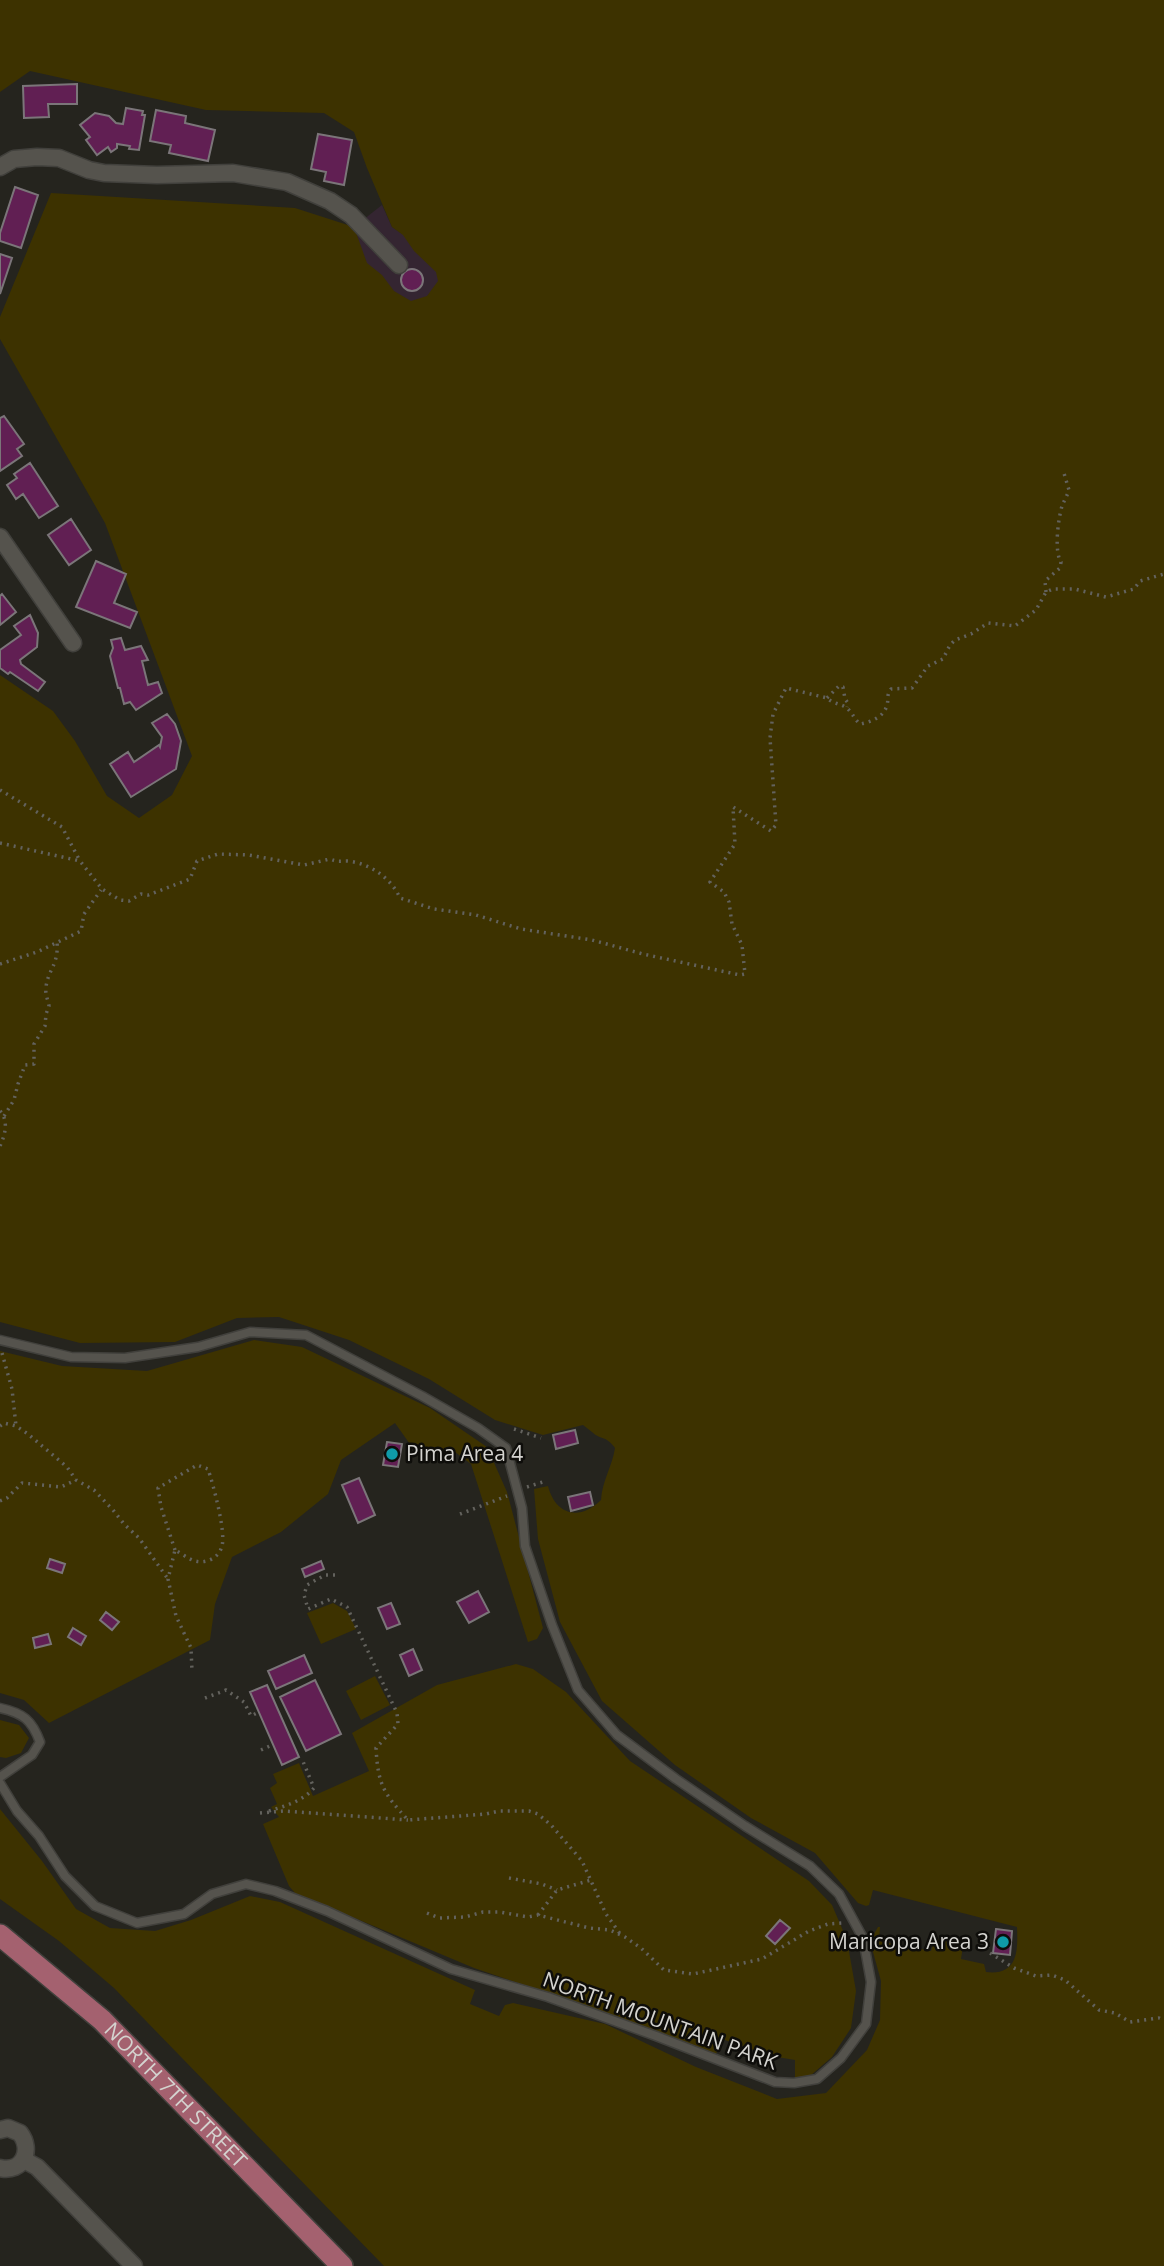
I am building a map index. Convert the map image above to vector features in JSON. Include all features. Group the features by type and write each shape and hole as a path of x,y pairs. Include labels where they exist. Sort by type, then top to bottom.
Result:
{"main road":[{"name":"NORTH 7TH STREET","path":"0,1935 102,2020 336,2264"}],"street":[{"path":"0,167 14,159 59,158 104,173 233,173 287,182 330,201 351,215 399,265"},
{"path":"0,537 73,643"},
{"path":"0,2130 8,2129 20,2133 27,2148 24,2160 15,2167 0,2168"},
{"path":"24,2160 37,2167 134,2266"}],"lane":[{"name":"NORTH MOUNTAIN PARK","path":"0,1340 71,1357 125,1358 198,1347 250,1332 306,1335 422,1396 478,1428 506,1448 519,1491 525,1546 578,1690 617,1735 725,1813 810,1866 839,1894 863,1938 871,1982 866,2024 841,2058 817,2079 794,2083 775,2082 548,1997 451,1969 327,1911 246,1884 212,1894 184,1914 138,1923 95,1906 65,1876 39,1836 17,1811 0,1783"},
{"path":"0,1707 17,1712 34,1727 40,1742 32,1755 0,1777"}],"path":[{"path":"0,790 62,827 80,862 102,889 120,900 129,901 141,894 148,895 190,879 197,860 218,854 249,855 304,865 330,859 337,862 347,861 366,866 394,884 400,898 434,909 476,915 521,929 592,940 643,954 745,974 742,945 732,924 729,902 724,892 709,882 735,844 733,807 771,831 776,825 770,738 773,714 786,688 827,698 847,707 860,724 877,719 887,707 887,694 891,689 912,688 928,666 943,659 955,640 989,624 1015,626 1036,610 1046,592 1045,581 1060,568 1061,562 1056,547 1058,527 1069,490 1063,470"},
{"path":"1046,592 1053,589 1075,589 1106,597 1117,596 1125,590 1134,589 1139,581 1164,574"},
{"path":"827,698 839,686 843,687 847,707"},
{"path":"0,844 80,862"},
{"path":"0,964 37,952 81,931 84,914 102,889"},
{"path":"4,1116 15,1100 25,1065 34,1064 33,1044 45,1026 50,1006 46,985 58,956 57,942"},
{"path":"0,1111 4,1116 6,1134 0,1146"},
{"path":"0,1350 12,1389 16,1426"},
{"path":"0,1426 4,1423 16,1426 66,1467 76,1480 94,1490 139,1538 168,1579 176,1616 191,1648 192,1671"},
{"path":"514,1429 541,1438"},
{"path":"168,1579 175,1550 161,1507 158,1488 197,1465 208,1469 215,1488 222,1546 217,1556 209,1561 195,1561 175,1550"},
{"path":"0,1501 8,1498 22,1483 61,1487 76,1480"},
{"path":"460,1514 546,1481"},
{"path":"335,1575 325,1575 307,1585 304,1595 308,1609 331,1599 347,1607 397,1713 398,1724 376,1748 377,1774 388,1798 408,1820"},
{"path":"205,1698 226,1690 244,1702 251,1716 259,1712"},
{"path":"261,1750 272,1745"},
{"path":"302,1759 314,1788 308,1795 290,1804 260,1813 284,1811 408,1820 499,1811 529,1811 538,1814 582,1861 606,1914 621,1935"},
{"path":"509,1878 542,1884 557,1890"},
{"path":"538,1915 557,1890 591,1880"},
{"path":"427,1913 439,1918 466,1917 483,1912 528,1917 538,1915 589,1928 610,1930 641,1948 664,1970 694,1974 762,1959 809,1931 828,1924 854,1922"},
{"path":"985,1940 990,1953 1014,1968 1037,1976 1052,1975 1065,1980 1099,2010 1115,2013 1130,2022 1159,2018 1164,2020"}],"shaded area":[{"path":"0,0 1164,0 1164,2266 384,2266 114,1988 59,1941 0,1899 0,1809 76,1909 110,1928 155,1931 191,1920 250,1896 280,1902 475,1990 470,2004 499,2016 505,2005 513,2003 605,2024 696,2067 777,2099 826,2093 867,2050 880,2020 881,1981 870,1941 878,1927 879,1941 931,1951 935,1938 963,1946 961,1959 984,1964 986,1972 997,1972 1010,1966 1017,1945 1017,1927 873,1890 869,1905 858,1903 815,1853 751,1818 675,1765 602,1701 560,1622 538,1539 534,1489 548,1486 556,1503 569,1512 584,1511 601,1500 615,1448 609,1441 583,1425 543,1435 495,1420 429,1379 349,1340 279,1317 237,1318 175,1342 80,1343 0,1322 0,675 53,711 75,741 107,796 139,818 172,795 192,756 105,523 0,339 0,317 51,193 295,208 354,227 367,263 382,275 394,291 411,301 427,296 438,281 436,272 414,251 403,235 392,227 354,132 324,113 206,110 30,71 0,92"},
{"path":"382,205 392,227 428,251 445,282 426,309 372,289 354,227"},
{"path":"254,1340 302,1347 430,1408 487,1447 507,1492 543,1628 537,1639 528,1642 471,1464 455,1452 412,1447 395,1423 341,1460 328,1494 281,1532 232,1557 215,1604 210,1640 49,1723 24,1700 0,1693 0,1351 62,1366 147,1371"},
{"path":"333,1603 347,1611 356,1629 321,1644 307,1613"},
{"path":"516,1664 533,1669 566,1692 630,1761 809,1881 832,1905 847,1940 856,1991 851,2028 832,2057 810,2076 795,2078 795,2060 771,2056 722,2039 716,2054 474,1968 295,1893 289,1886 263,1824 279,1817 271,1807 277,1804 270,1788 277,1783 273,1774 299,1763 313,1796 369,1771 352,1733 437,1685"},
{"path":"375,1676 390,1705 361,1720 346,1691"},
{"path":"0,1720 19,1725 29,1738 21,1753 6,1758 0,1757"}],"building":[{"path":"77,84 77,104 48,104 49,117 24,118 23,86"},
{"path":"126,108 143,111 142,115 145,115 139,150 117,144 117,148 111,152 108,147 97,155 86,140 90,137 80,125 95,113 109,116 116,123 123,124"},
{"path":"156,110 186,116 185,123 215,130 208,161 169,153 171,145 150,141"},
{"path":"318,134 352,140 344,185 324,181 326,172 311,169"},
{"path":"15,187 38,195 21,248 0,241 0,233"},
{"path":"0,254 12,258 0,294"},
{"path":"412,269 420,272 423,280 420,288 412,291 404,288 401,280 404,272"},
{"path":"4,416 24,444 17,449 22,456 0,471 0,418"},
{"path":"30,463 58,506 39,518 23,494 16,499 7,485 17,478 14,474"},
{"path":"71,519 91,550 69,565 48,535"},
{"path":"96,561 126,574 114,603 137,612 130,628 76,607"},
{"path":"2,594 16,612 0,625 0,596"},
{"path":"30,615 38,633 37,647 20,660 21,664 45,682 38,691 0,668 0,650 21,635 14,626"},
{"path":"121,638 125,650 141,646 148,660 142,661 148,685 158,682 162,693 136,710 130,702 124,704 110,656 113,648 111,640"},
{"path":"167,714 175,724 181,741 176,769 131,797 110,764 128,752 134,762 159,745 160,747 162,737 152,723"},
{"path":"575,1430 578,1443 556,1449 553,1435"},
{"name":"Pima Area 4","path":"387,1442 402,1444 398,1467 383,1465"},
{"path":"359,1478 375,1515 358,1523 342,1485"},
{"path":"590,1492 593,1505 571,1511 568,1497"},
{"path":"50,1559 65,1564 62,1573 47,1568"},
{"path":"321,1561 324,1569 305,1577 302,1569"},
{"path":"478,1591 489,1612 469,1623 457,1602"},
{"path":"391,1603 400,1624 387,1629 378,1608"},
{"path":"106,1612 119,1622 112,1630 100,1620"},
{"path":"73,1628 86,1636 81,1645 68,1637"},
{"path":"48,1634 51,1644 35,1648 33,1638"},
{"path":"413,1649 422,1670 409,1676 400,1655"},
{"path":"304,1655 312,1673 276,1689 268,1671"},
{"path":"315,1680 341,1734 306,1751 280,1697"},
{"path":"267,1685 299,1757 282,1765 250,1692"},
{"path":"780,1920 790,1928 775,1944 766,1936"},
{"name":"Maricopa Area 3","path":"996,1929 1012,1931 1010,1955 993,1953"}],"place":[{"name":"Pima Area 4","path":"392,1454"},
{"name":"Maricopa Area 3","path":"1003,1942"}]}
